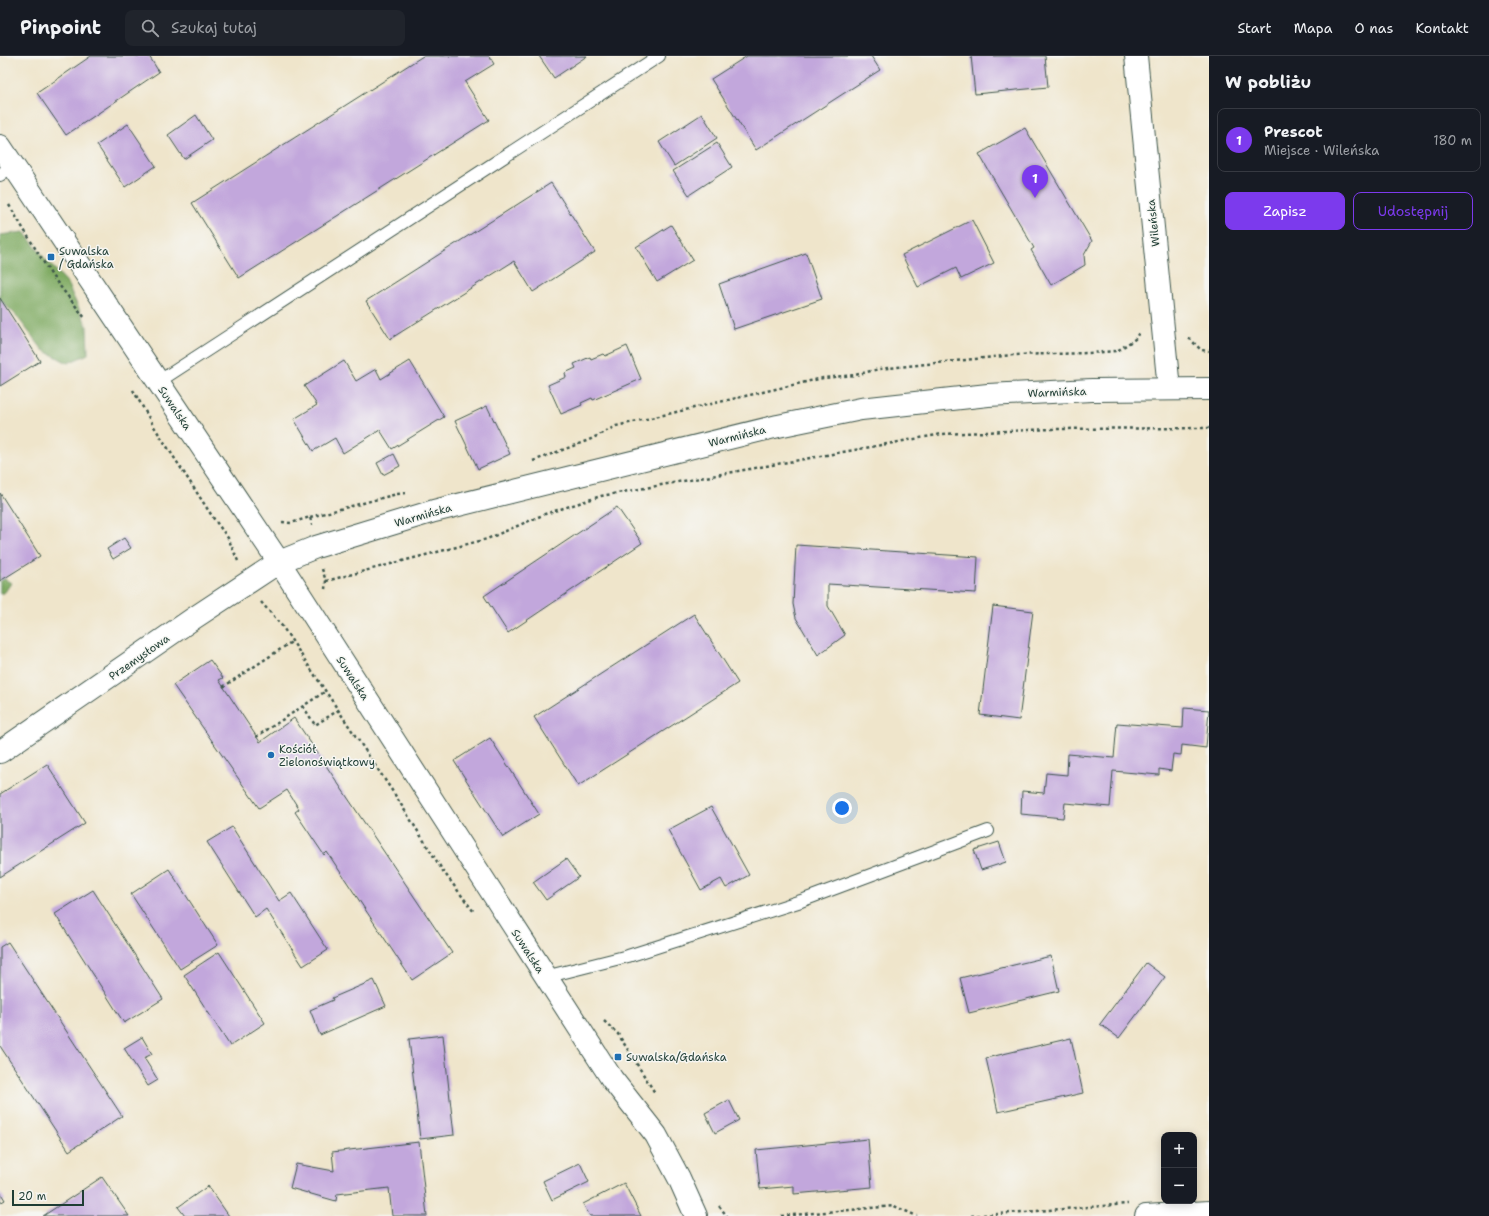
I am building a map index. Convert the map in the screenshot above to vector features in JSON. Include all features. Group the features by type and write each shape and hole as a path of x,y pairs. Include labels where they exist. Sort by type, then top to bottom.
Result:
{"street":[{"name":"Wileńska","path":"1136,56 1170,389"},
{"name":"Suwalska","path":"0,146 6,170 158,382 279,562 612,1079 656,1135 679,1178 696,1216"},
{"name":"Warmińska","path":"279,562 316,547 434,511 778,426 861,409 988,395 1063,391 1209,389"},
{"name":"Przemysłowa","path":"0,752 247,582 279,562"},
{"path":"1139,1210 1209,1212"}],"lane":[{"path":"158,382 659,56"},
{"path":"545,977 628,956 801,901 988,831"}],"path":[{"path":"7,201 52,276 88,321"},
{"path":"132,387 153,426 228,538 247,582 293,641 443,871 476,914"},
{"path":"326,581 487,539 545,514 601,496 942,434 1051,429 1209,428"},
{"path":"223,687 293,641"},
{"path":"256,737 326,691"},
{"path":"303,706 315,725 339,710"},
{"path":"286,717 289,722"},
{"path":"781,1216 894,1206 917,1216"},
{"path":"971,1216 1139,1210"}],"green space":[{"path":"24,232 45,259 66,281 87,326 88,354 68,363 43,350 15,314 0,300 0,235"},
{"path":"0,576 11,583 5,592 0,594"}],"building":[{"path":"91,56 149,56 159,72 66,135 37,93"},
{"path":"423,56 489,56 494,64 465,82 489,120 239,278 192,203"},
{"path":"539,56 587,56 554,78"},
{"path":"747,56 871,56 880,70 756,150 711,79"},
{"path":"971,56 1045,56 1048,87 975,94"},
{"path":"702,114 717,138 674,166 659,142"},
{"path":"196,115 212,140 184,159 168,135"},
{"path":"128,124 156,166 125,187 97,145"},
{"path":"1025,128 1092,241 1084,255 1085,265 1051,285 1031,250 1034,248 979,154"},
{"path":"717,143 732,167 689,195 673,171"},
{"path":"551,183 595,252 533,292 514,261 390,339 366,301"},
{"path":"972,220 994,263 961,279 956,268 918,287 902,255"},
{"path":"671,225 693,260 657,282 636,247"},
{"path":"806,253 822,299 734,329 719,284"},
{"path":"0,298 40,361 0,386"},
{"path":"627,346 641,379 593,400 592,398 581,403 582,405 561,414 548,385 566,377 565,373 576,368 574,364 590,357 591,359 603,354 605,356"},
{"path":"344,361 356,381 376,369 381,379 410,361 444,417 392,449 380,430 343,453 335,438 313,451 294,419 317,405 304,386"},
{"path":"487,406 510,454 478,469 455,421"},
{"path":"394,454 400,466 383,475 377,463"},
{"path":"0,493 40,556 0,581"},
{"path":"617,507 642,543 508,633 484,596"},
{"path":"124,538 131,548 113,559 107,549"},
{"path":"796,545 978,557 976,593 828,584 828,606 845,635 818,655 796,618 793,604"},
{"path":"993,606 1033,611 1019,720 980,715"},
{"path":"694,614 738,683 578,786 534,717"},
{"path":"210,660 223,678 219,680 260,742 294,718 452,953 412,980 327,852 324,855 295,812 299,809 287,790 259,808 173,685"},
{"path":"1184,708 1209,710 1206,748 1182,745 1181,755 1173,754 1171,771 1159,769 1159,775 1113,771 1110,807 1065,803 1063,818 1021,814 1022,791 1044,793 1046,773 1067,775 1068,754 1114,758 1117,723 1183,728"},
{"path":"490,738 539,814 503,837 454,761"},
{"path":"47,764 85,823 0,877 0,794"},
{"path":"711,807 749,875 726,888 721,879 701,890 668,830"},
{"path":"232,827 279,901 291,893 328,950 303,966 266,909 255,917 207,842"},
{"path":"999,842 1006,862 981,870 974,850"},
{"path":"566,859 579,877 546,900 533,882"},
{"path":"169,869 218,945 180,969 131,894"},
{"path":"93,890 163,999 124,1023 55,914"},
{"path":"8,942 122,1116 69,1151 0,1046 0,947"},
{"path":"219,952 265,1023 230,1046 184,975"},
{"path":"1051,956 1059,991 969,1013 960,978"},
{"path":"1146,963 1165,977 1119,1038 1100,1024"},
{"path":"374,980 386,1006 320,1035 310,1010 333,1000 332,998"},
{"path":"443,1035 454,1135 420,1139 409,1039"},
{"path":"142,1037 152,1054 144,1058 158,1080 148,1086 124,1048"},
{"path":"1071,1038 1083,1093 998,1112 986,1058"},
{"path":"729,1100 739,1120 715,1133 705,1113"},
{"path":"868,1139 872,1187 794,1194 794,1186 760,1189 756,1150"},
{"path":"419,1142 427,1216 392,1216 389,1188 337,1194 336,1201 290,1188 296,1164 334,1171 332,1152"},
{"path":"580,1163 589,1182 552,1200 543,1181"},
{"path":"102,1177 129,1216 43,1216"},
{"path":"624,1183 641,1216 590,1216 583,1204"},
{"path":"208,1186 229,1216 185,1216 178,1207"},
{"path":"0,1192 5,1200 0,1203"}],"place":[{"name":"Prescot","path":"1035,198"},
{"name":"Suwalska / Gdańska","path":"51,257"},
{"name":"Kościół Zielonoświątkowy","path":"271,755"},
{"name":"Suwalska/Gdańska","path":"618,1057"}]}
